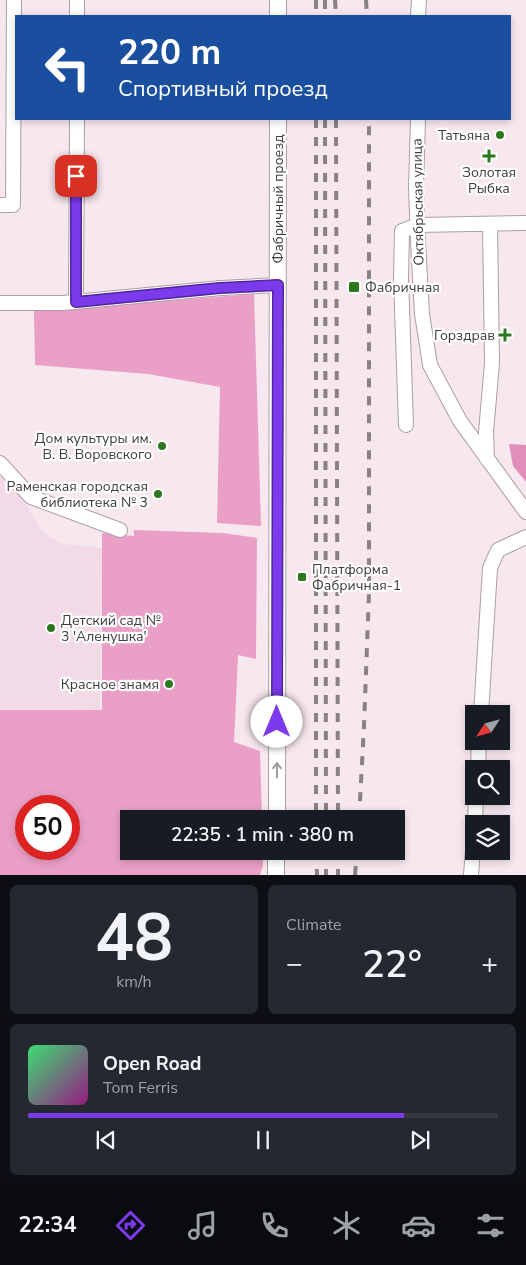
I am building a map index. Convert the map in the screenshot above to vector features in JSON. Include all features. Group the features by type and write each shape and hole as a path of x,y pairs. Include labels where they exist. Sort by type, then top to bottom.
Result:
{"main road":[{"path":"278,0 278,15"},
{"name":"Фабричный проезд","path":"276,810 278,120"},
{"path":"276,860 276,875"}],"street":[{"path":"0,205 13,205 14,0"},
{"path":"77,0 77,15"},
{"path":"418,15 419,0"},
{"path":"76,120 76,302"},
{"name":"Октябрьская улица","path":"418,120 416,188 422,314 430,366 460,421 526,512"},
{"path":"406,425 402,231 418,225 526,223"},
{"path":"487,460 486,432 492,363 490,224"},
{"path":"0,303 76,302 220,288 278,285"},
{"path":"0,463 31,498 120,530"},
{"path":"482,705 490,568 498,550 526,537"},
{"path":"472,875 473,860"}],"shaded area":[{"path":"254,294 261,526 217,523 220,387 148,374 35,365 34,311"},
{"path":"509,444 526,445 526,482 513,466"},
{"name":"Детский сад № 3 'Аленушка'","path":"0,473 22,498 43,533 63,544 102,548 100,710 0,709"},
{"name":"Красное знамя","path":"134,530 223,533 257,538 256,659 238,655 234,742 260,751 262,810 120,810 120,860 263,860 260,875 0,875 0,710 102,710 102,533 134,536"}],"railway":[{"path":"316,0 316,15"},
{"path":"325,0 325,15"},
{"path":"335,0 336,15"},
{"path":"366,0 367,15"},
{"path":"316,120 316,810"},
{"path":"325,120 326,810"},
{"path":"336,120 338,810"},
{"path":"359,810 369,593 369,120"},
{"path":"316,860 317,875"},
{"path":"326,860 326,875"},
{"path":"338,860 338,875"},
{"path":"355,875 356,860"}],"place":[{"name":"Татьяна","path":"500,135"},
{"name":"Золотая Рыбка","path":"489,156"},
{"name":"Фабричная","path":"354,287"},
{"name":"Горздрав","path":"505,335"},
{"name":"Дом культуры им. В. В. Воровского","path":"162,446"},
{"name":"Раменская городская библиотека № 3","path":"158,494"},
{"name":"Платформа Фабричная-1","path":"302,577"},
{"name":"Детский сад № 3 'Аленушка'","path":"51,628"},
{"name":"Красное знамя","path":"169,684"}],"route":[{"path":"76,176 76,302 220,288 278,285 277,722"}]}
